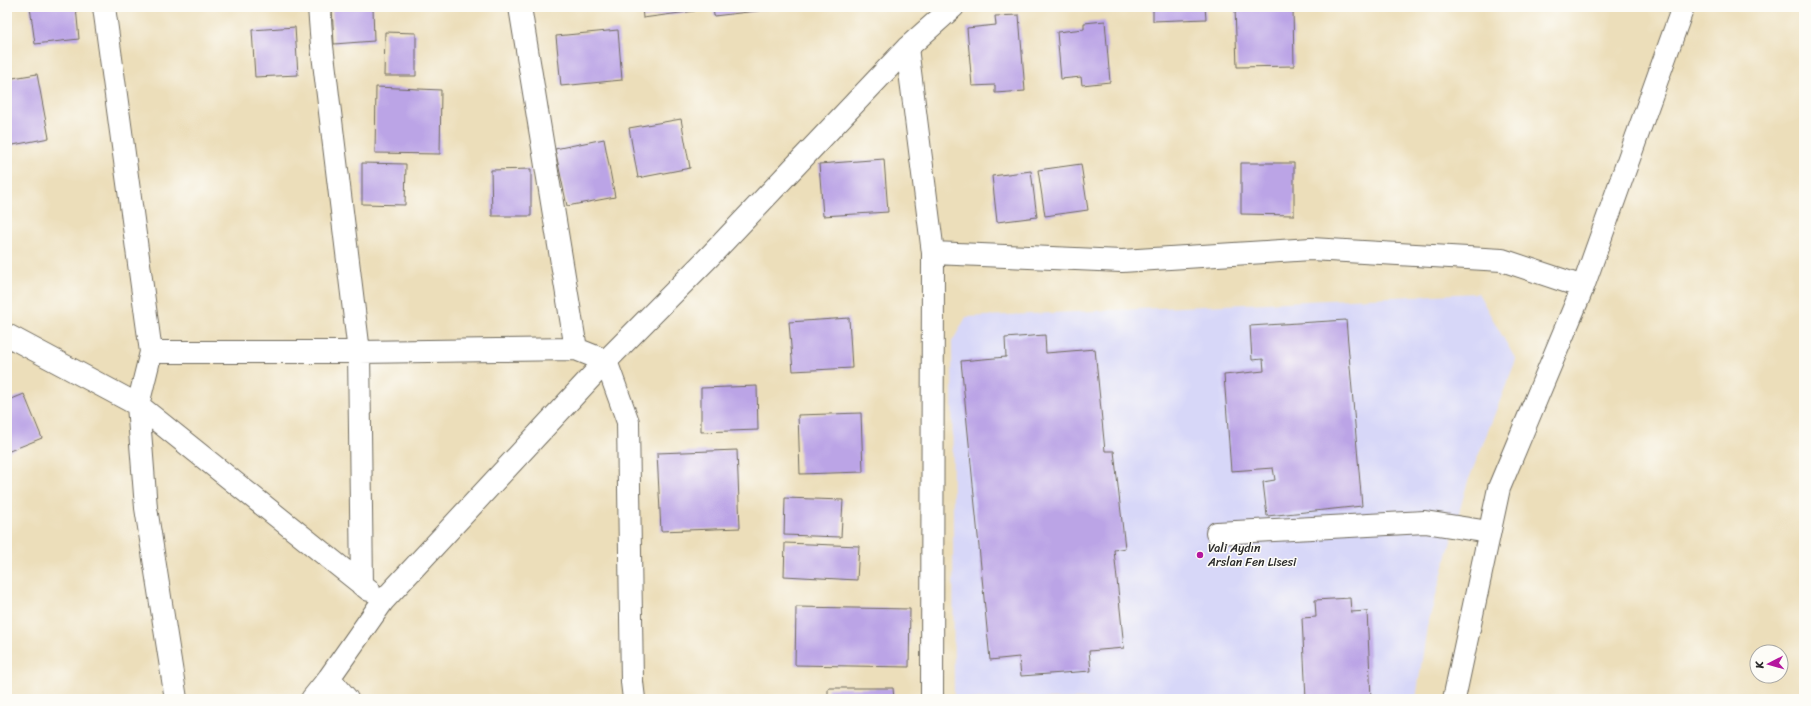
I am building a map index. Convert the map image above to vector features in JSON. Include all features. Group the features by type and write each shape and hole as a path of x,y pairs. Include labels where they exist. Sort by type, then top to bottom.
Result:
{"street":[{"path":"104,7 151,352 138,405 146,508 176,699"},
{"path":"319,7 322,46 359,352 362,585"},
{"path":"520,7 576,349"},
{"path":"312,699 329,678 383,601 606,362 710,256 907,48 953,7"},
{"path":"1454,699 1499,488 1584,287 1683,7"},
{"path":"907,48 933,254 932,699"},
{"path":"933,254 1122,261 1311,249 1502,260 1584,287"},
{"path":"7,335 138,405 383,601"},
{"path":"151,352 359,352 576,349 606,362 628,422 632,682 634,699"},
{"path":"1217,533 1424,522 1489,532"},
{"path":"329,678 347,699"}],"shaded area":[{"name":"Vali Aydın Arslan Fen Lisesi","path":"1478,293 1516,360 1467,484 1427,627 1416,699 954,699 952,342 966,317"}],"building":[{"path":"30,7 76,7 79,39 35,44"},
{"path":"332,7 373,7 374,41 334,44"},
{"path":"642,7 694,7 695,11 643,18"},
{"path":"713,7 765,7 765,10 714,16"},
{"path":"1153,7 1205,7 1206,19 1153,21"},
{"path":"1235,7 1293,7 1294,66 1237,67"},
{"path":"1019,15 1025,91 995,93 995,85 972,86 967,28 996,25 995,16"},
{"path":"1105,21 1110,82 1082,85 1081,77 1061,79 1057,32 1084,29 1084,23"},
{"path":"295,27 298,75 255,77 252,30"},
{"path":"618,30 622,80 561,86 556,36"},
{"path":"385,32 416,33 416,76 384,76"},
{"path":"37,74 49,138 8,146 7,79"},
{"path":"376,87 441,90 440,154 375,153"},
{"path":"681,119 690,168 638,178 629,128"},
{"path":"604,139 615,197 567,206 555,149"},
{"path":"884,159 888,212 823,216 819,164"},
{"path":"362,163 406,164 405,205 362,204"},
{"path":"1241,163 1294,163 1294,215 1241,214"},
{"path":"1081,164 1088,210 1045,216 1038,170"},
{"path":"531,169 531,216 492,216 491,170"},
{"path":"1031,171 1037,217 997,222 992,176"},
{"path":"849,318 852,368 793,371 789,322"},
{"path":"1346,320 1362,506 1267,516 1263,482 1275,480 1273,468 1231,471 1224,375 1264,371 1263,359 1252,360 1250,326"},
{"path":"1045,335 1046,353 1095,349 1105,451 1114,451 1125,548 1114,550 1124,648 1089,651 1091,671 1021,676 1019,657 990,660 961,361 1006,357 1005,338"},
{"path":"757,386 758,430 701,432 701,388"},
{"path":"24,394 42,438 7,452 7,401"},
{"path":"861,413 863,472 800,474 798,415"},
{"path":"737,450 740,528 661,531 657,453"},
{"path":"785,498 843,500 841,537 784,535"},
{"path":"785,543 859,546 857,580 784,576"},
{"path":"1350,598 1351,612 1367,611 1371,699 1306,699 1302,618 1316,617 1315,600"},
{"path":"796,607 910,609 909,667 795,665"},
{"path":"828,688 893,688 894,699 828,699"}],"place":[{"name":"Vali Aydın Arslan Fen Lisesi","path":"1200,555"}]}
